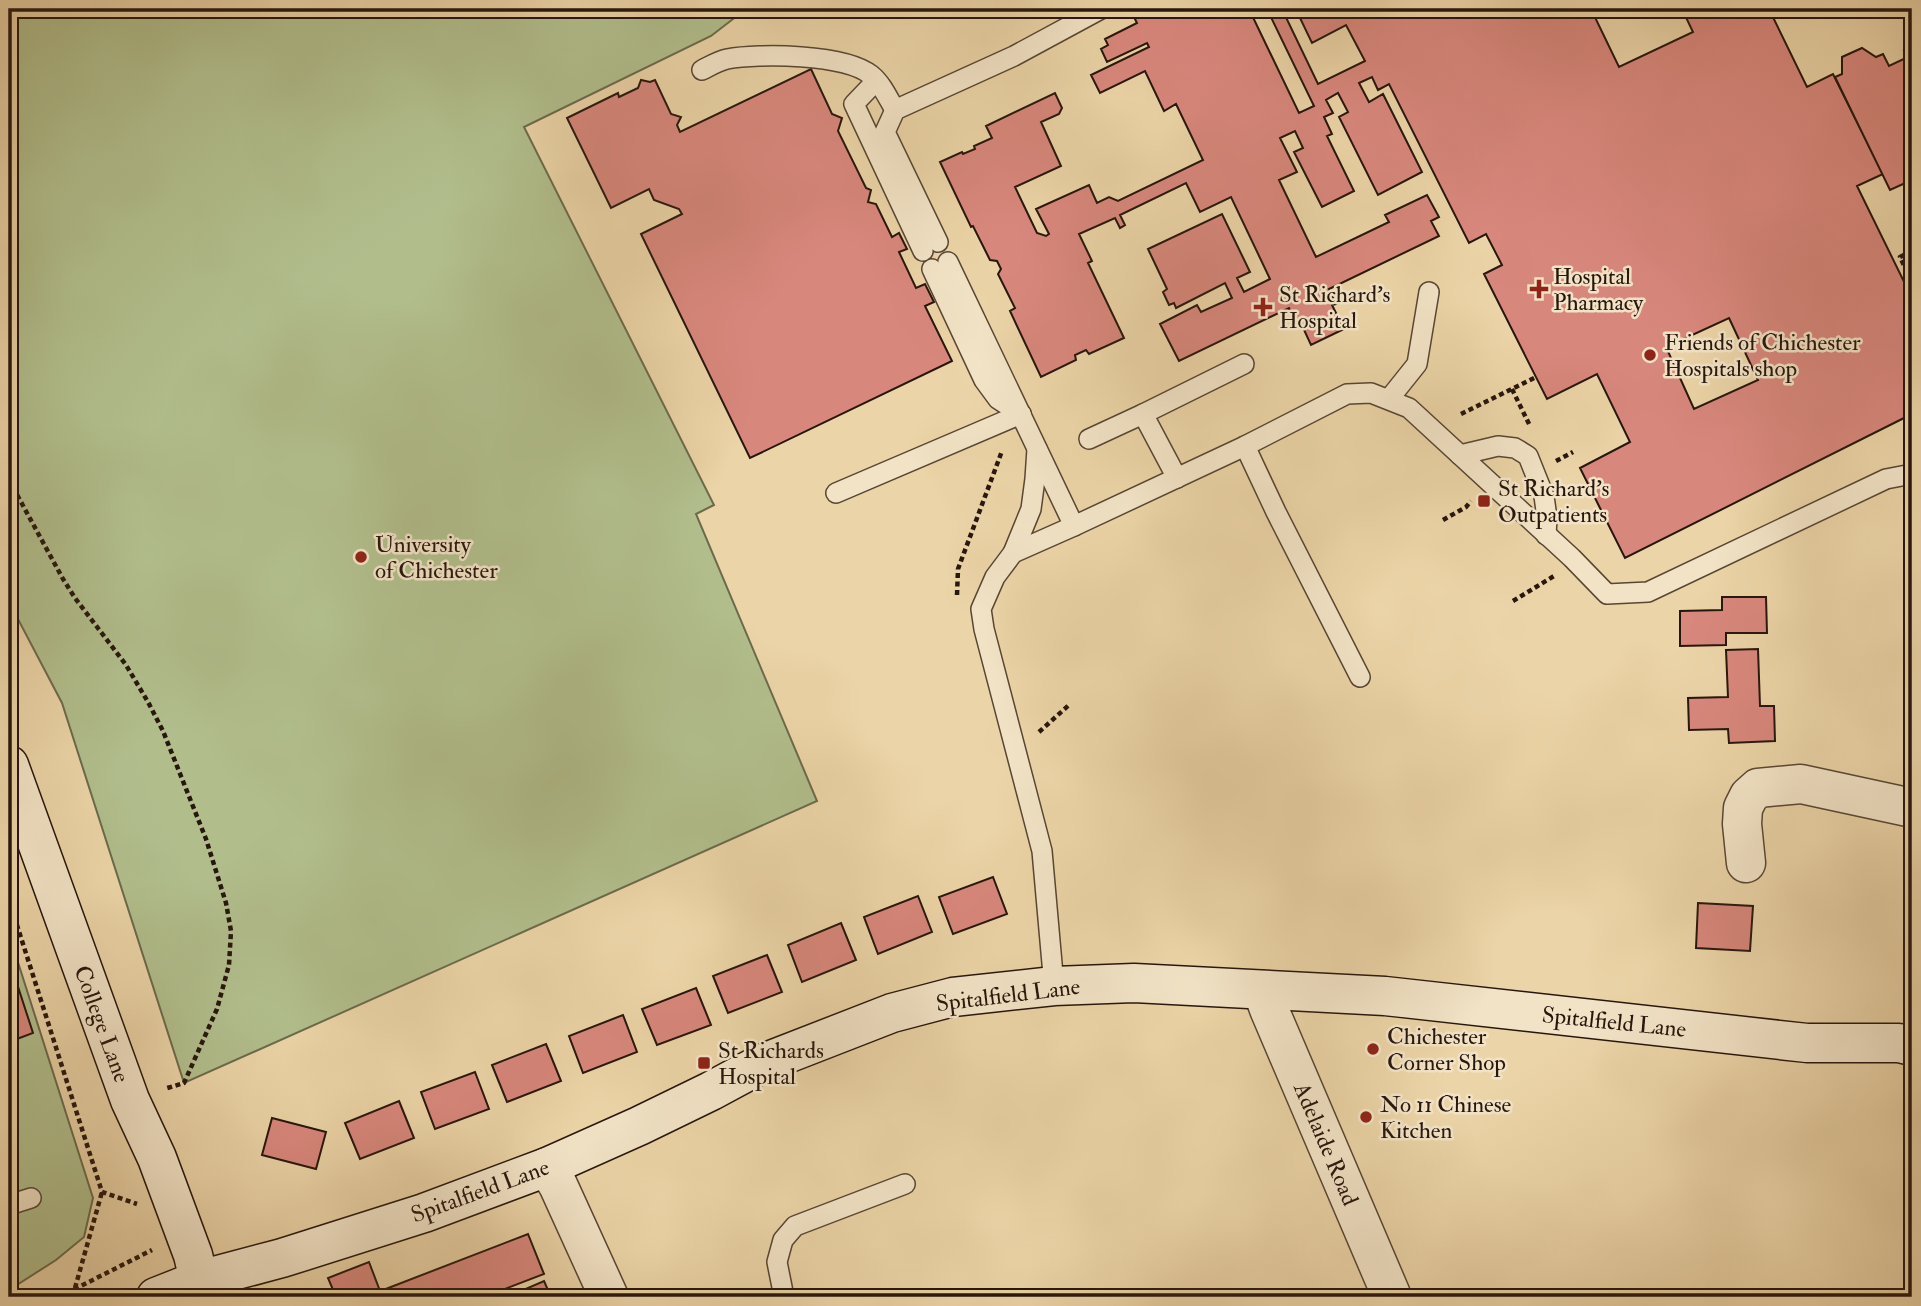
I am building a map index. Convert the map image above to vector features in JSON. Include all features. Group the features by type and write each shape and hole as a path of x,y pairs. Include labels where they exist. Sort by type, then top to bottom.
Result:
{"main road":[{"name":"College Lane","path":"9,765 130,1100 157,1158 183,1227 199,1280"},
{"path":"1746,863 1743,808 1749,796 1758,788 1801,784 1912,808"},
{"name":"Spitalfield Lane","path":"156,1297 199,1280 282,1258 424,1213 547,1167 639,1126 761,1064 892,1013 953,997 1054,986 1134,983 1385,996 1807,1043 1899,1043 1912,1046"},
{"name":"Adelaide Road","path":"1262,990 1392,1297"},
{"path":"547,1167 558,1185 609,1297"}],"lane":[{"path":"876,81 853,104 931,247 885,132 895,110 1014,56 1101,9"},
{"path":"702,70 723,60 744,57 817,58 847,64 870,74 884,90 895,110"},
{"path":"940,266 984,380 998,399 1021,414 1074,526"},
{"path":"1389,399 1417,364 1429,292"},
{"path":"1089,439 1244,363"},
{"path":"1013,553 1251,443 1347,394 1371,393 1409,408 1572,558 1607,594 1648,592 1886,479 1912,474"},
{"path":"836,493 1021,414"},
{"path":"1143,414 1177,478"},
{"path":"1251,443 1287,507"},
{"path":"1251,443 1276,512 1360,677"},
{"path":"1037,446 1031,509 1013,553 995,577 981,608 1004,712 1042,851 1054,986"},
{"path":"1460,455 1498,446 1515,448 1528,456 1544,496 1546,535"},
{"path":"784,1297 777,1262 783,1240 794,1226 905,1184"},
{"path":"9,1205 32,1198"}],"path":[{"path":"9,19 33,9"},
{"path":"1912,251 1900,257 1912,282"},
{"path":"1461,414 1536,377"},
{"path":"1512,389 1530,427"},
{"path":"958,604 958,569 1005,444"},
{"path":"9,480 63,579 122,659 163,731 206,838 230,920 231,949 225,981 184,1083 130,1100"},
{"path":"1443,520 1466,507 1487,480"},
{"path":"1040,732 1069,705"},
{"path":"9,900 102,1192 75,1289"},
{"path":"102,1192 183,1227"},
{"path":"59,1297 183,1227"}],"green space":[{"name":"University of Chichester","path":"9,9 746,9 711,36 524,127 714,505 696,514 817,801 184,1083 62,703 9,602"},
{"path":"9,934 93,1198 84,1237 56,1260 9,1290"}],"building":[{"name":"St Richard's Hospital","path":"1147,9 1249,9 1299,113 1314,106 1267,9 1282,9 1318,84 1365,61 1346,25 1312,43 1300,18 1318,9 1591,9 1619,67 1693,32 1682,9 1769,9 1807,87 1833,74 1883,174 1857,186 1912,298 1912,419 1907,420 1906,417 1625,558 1580,468 1630,442 1597,374 1547,399 1484,274 1502,265 1486,234 1469,243 1389,84 1378,90 1372,77 1359,83 1369,102 1383,94 1422,172 1378,195 1339,117 1348,112 1338,93 1326,100 1333,113 1324,117 1332,134 1327,136 1354,191 1322,207 1294,152 1303,148 1295,131 1280,138 1297,172 1279,180 1316,257 1389,222 1385,215 1427,195 1439,217 1431,221 1439,236 1329,289 1336,304 1332,305 1344,329 1311,345 1300,321 1296,323 1289,308 1179,361 1160,324 1197,305 1201,312 1232,298 1225,283 1176,308 1174,303 1169,305 1163,292 1167,289 1148,249 1222,214 1250,272 1237,278 1244,292 1270,279 1231,197 1200,212 1186,183 1120,215 1125,225 1120,228 1115,218 1079,234 1092,261 1088,263 1124,338 1089,354 1086,350 1075,355 1076,360 1041,377 1010,311 1015,308 998,274 1001,269 997,261 990,260 973,226 971,227 940,162 975,149 974,146 992,138 986,126 1055,93 1062,108 1059,114 1041,122 1061,166 1015,187 1037,233 1046,236 1049,234 1036,209 1089,185 1097,203 1109,197 1118,201 1203,160 1176,104 1164,111 1145,71 1100,93 1091,75 1149,47 1147,43 1107,62 1101,49 1108,45 1105,39 1137,23 1133,15","holes":["1729,318 1758,380 1694,409 1666,347"]},
{"path":"1912,47 1912,180 1890,190 1835,77 1842,74 1842,57 1862,48 1876,57 1883,54 1889,66 1908,57 1904,51"},
{"path":"811,69 832,114 842,118 838,131 866,188 871,190 868,202 876,204 892,237 899,233 907,249 899,252 916,288 925,284 934,302 925,306 952,361 750,458 641,234 682,214 679,209 654,200 649,189 611,208 567,118 618,93 619,97 638,88 641,80 655,80 671,114 681,117 677,125 680,132"},
{"path":"1722,597 1766,597 1767,633 1726,633 1726,645 1680,646 1680,611 1722,610"},
{"path":"1758,649 1760,706 1774,706 1775,741 1729,743 1728,729 1689,730 1688,698 1728,697 1726,650"},
{"path":"993,877 1007,914 953,934 939,897"},
{"path":"918,896 932,932 878,954 864,917"},
{"path":"1698,903 1753,906 1750,951 1696,948"},
{"path":"841,923 856,960 802,982 788,945"},
{"path":"767,955 782,992 728,1013 713,976"},
{"path":"9,959 33,1033 9,1042"},
{"path":"696,988 711,1025 657,1045 642,1009"},
{"path":"623,1015 637,1052 583,1073 569,1036"},
{"path":"546,1044 561,1081 507,1102 492,1065"},
{"path":"475,1072 489,1109 435,1129 421,1092"},
{"path":"399,1101 414,1138 360,1159 345,1123"},
{"path":"272,1118 326,1132 316,1169 262,1155"},
{"path":"528,1234 544,1274 484,1297 365,1297"},
{"path":"369,1262 380,1291 365,1297 336,1297 328,1278"},
{"path":"544,1281 551,1297 507,1297"}],"place":[{"name":"Hospital Pharmacy","path":"1539,289"},
{"name":"St Richard's Hospital","path":"1263,307"},
{"name":"Friends of Chichester Hospitals shop","path":"1650,355"},
{"name":"St Richard's Outpatients","path":"1484,501"},
{"name":"University of Chichester","path":"361,557"},
{"name":"Chichester Corner Shop","path":"1373,1049"},
{"name":"St Richards Hospital","path":"704,1063"},
{"name":"No 11 Chinese Kitchen","path":"1366,1117"}]}
